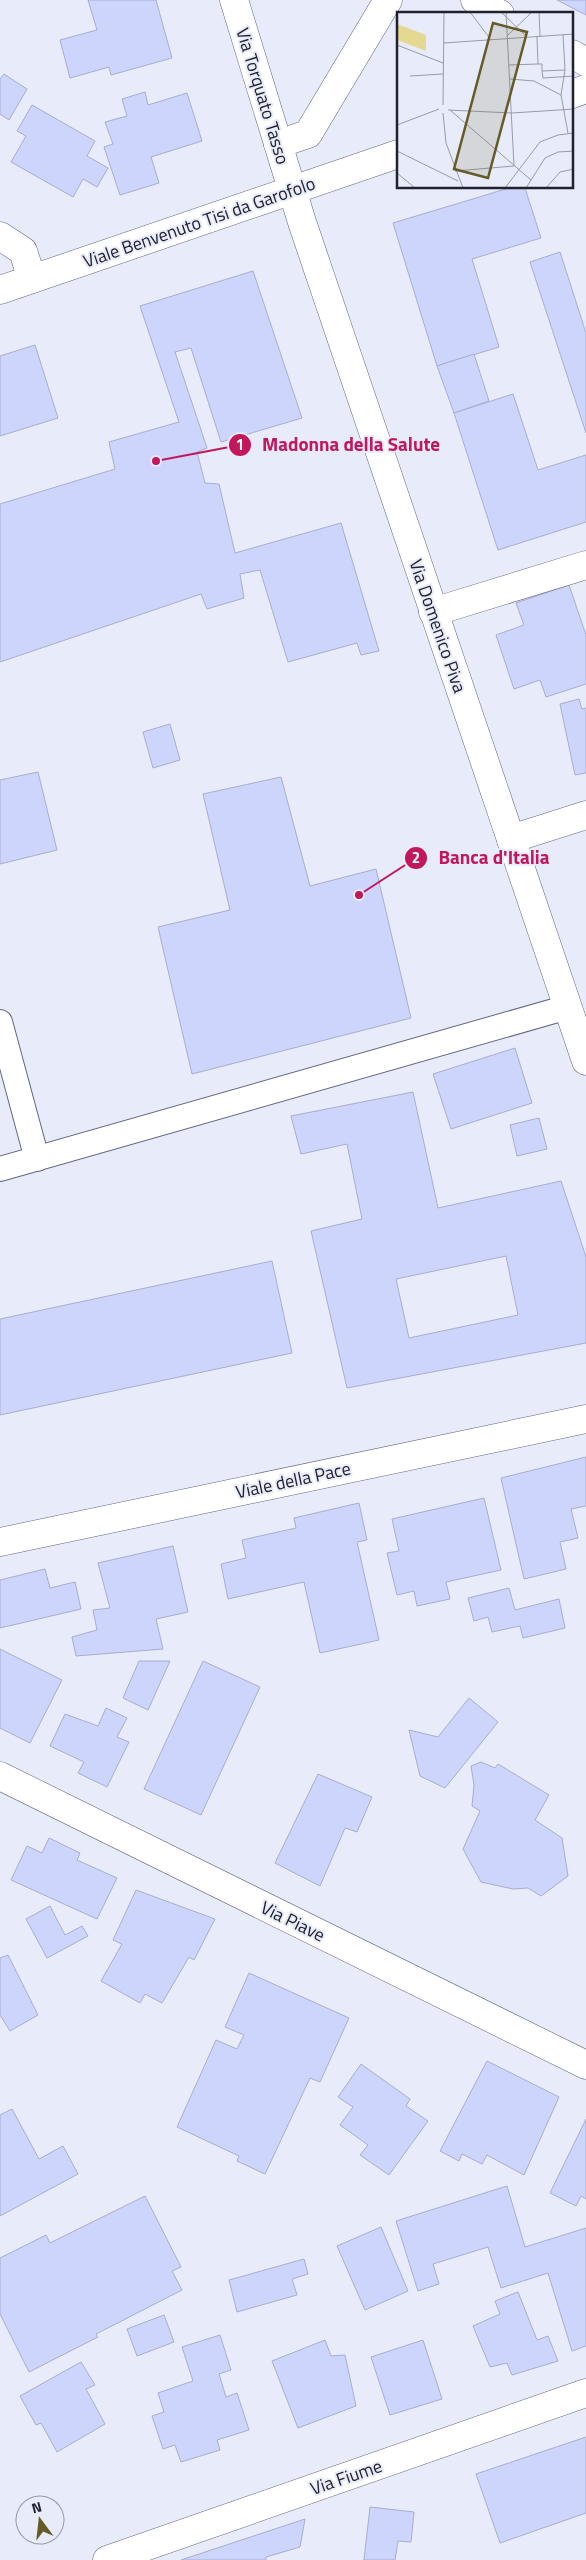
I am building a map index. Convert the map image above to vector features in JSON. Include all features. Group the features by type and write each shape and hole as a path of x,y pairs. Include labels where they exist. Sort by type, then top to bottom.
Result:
{"street":[{"name":"Via Torquato Tasso","path":"234,0 292,191"},
{"path":"278,144 308,134 388,0"},
{"path":"475,0 496,12"},
{"path":"574,55 586,62"},
{"path":"574,93 586,89"},
{"name":"Viale Benvenuto Tisi da Garofolo","path":"0,290 397,154"},
{"name":"Via Domenico Piva","path":"292,191 586,1061"},
{"path":"0,236 23,251 32,279"},
{"path":"433,612 586,565"},
{"path":"511,839 586,814"},
{"name":"Viale della Pace","path":"0,1542 586,1419"},
{"name":"Via Piave","path":"0,1776 586,2065"},
{"name":"Via Fiume","path":"107,2560 586,2394"}],"lane":[{"path":"0,1169 568,1007"},
{"path":"0,1022 6,1066 37,1159"}],"building":[{"path":"88,0 156,0 172,58 111,75 109,67 70,78 60,40 97,30"},
{"path":"557,0 586,0 586,15"},
{"path":"4,74 27,89 9,120 0,114 0,79"},
{"path":"145,92 148,105 187,93 202,141 151,157 159,183 120,195 104,147 113,144 105,122 127,116 122,99"},
{"path":"32,105 95,141 87,156 108,168 97,187 83,179 73,197 11,162 26,136 17,131"},
{"path":"506,189 525,189 541,238 472,259 499,347 437,366 393,223"},
{"path":"560,252 586,333 586,433 530,262"},
{"path":"253,271 302,418 221,442 191,348 175,352 207,448 197,452 205,483 219,484 235,553 341,523 379,651 361,655 357,643 288,662 260,570 240,574 244,598 207,609 201,594 0,662 0,504 115,469 109,442 179,422 140,306"},
{"path":"35,345 58,418 0,436 0,356"},
{"path":"474,354 489,401 454,413 437,366"},
{"path":"513,394 538,470 586,455 586,522 498,550 454,413"},
{"path":"569,585 586,635 586,684 546,697 540,680 514,689 496,635 524,625 516,603"},
{"path":"579,699 582,709 586,708 586,773 575,775 560,704"},
{"path":"170,724 180,760 153,768 143,732"},
{"path":"38,772 57,850 0,864 0,780"},
{"path":"281,777 310,886 376,869 411,1018 192,1074 158,927 230,910 203,794"},
{"path":"515,1048 532,1103 451,1129 433,1074"},
{"path":"413,1092 438,1208 561,1181 586,1257 586,1343 347,1388 311,1231 362,1219 347,1144 301,1154 291,1116","holes":["506,1256 518,1315 409,1338 396,1279"]},
{"path":"539,1118 547,1149 517,1156 510,1125"},
{"path":"272,1261 292,1353 0,1415 0,1319"},
{"path":"586,1457 586,1506 571,1509 578,1538 560,1542 566,1569 524,1579 501,1478"},
{"path":"484,1498 501,1570 446,1582 450,1599 417,1606 414,1591 397,1595 387,1553 399,1551 392,1519"},
{"path":"359,1503 367,1540 357,1542 379,1640 320,1653 304,1582 228,1599 221,1564 246,1558 242,1540 296,1528 294,1518"},
{"path":"173,1546 188,1612 156,1619 163,1649 76,1656 72,1637 97,1630 93,1610 110,1608 98,1563"},
{"path":"45,1569 50,1588 75,1582 81,1609 0,1628 0,1580"},
{"path":"509,1588 515,1610 559,1599 565,1628 523,1638 520,1626 492,1632 488,1617 474,1621 468,1598"},
{"path":"0,1649 62,1680 30,1743 0,1728"},
{"path":"139,1661 170,1661 148,1710 123,1698"},
{"path":"203,1661 260,1687 201,1815 144,1789"},
{"path":"469,1698 498,1722 445,1788 420,1776 409,1730 438,1737"},
{"path":"106,1708 127,1718 117,1737 129,1742 107,1787 78,1773 84,1762 50,1746 65,1714 98,1726"},
{"path":"481,1762 495,1768 498,1764 549,1795 535,1820 562,1838 568,1876 541,1896 528,1888 513,1889 481,1882 463,1849 480,1811 472,1806 474,1785 471,1766"},
{"path":"318,1774 372,1797 357,1832 345,1828 320,1886 275,1863"},
{"path":"49,1838 80,1853 77,1860 117,1878 97,1919 11,1880 27,1846 42,1853"},
{"path":"136,1890 215,1919 194,1960 189,1957 162,2003 145,1994 140,2003 101,1981 122,1944 113,1940"},
{"path":"50,1906 65,1935 82,1926 88,1936 47,1958 26,1919"},
{"path":"8,1955 38,2015 10,2031 0,2015 0,1958"},
{"path":"249,1973 349,2018 320,2082 310,2078 265,2174 237,2161 239,2156 177,2127 216,2040 237,2049 244,2035 225,2027"},
{"path":"487,2061 559,2097 524,2175 487,2155 482,2164 462,2154 459,2161 440,2151"},
{"path":"361,2064 410,2099 406,2106 428,2121 389,2175 360,2155 368,2145 340,2125 353,2107 338,2097"},
{"path":"12,2109 39,2159 63,2146 78,2174 0,2216 0,2115"},
{"path":"586,2119 586,2199 581,2196 576,2206 550,2193"},
{"path":"507,2186 525,2247 586,2228 586,2346 572,2351 548,2273 501,2288 488,2247 433,2264 439,2284 418,2291 396,2221"},
{"path":"145,2196 181,2267 172,2271 182,2290 96,2334 98,2337 29,2372 0,2314 0,2258 46,2235 50,2243"},
{"path":"381,2227 408,2291 365,2310 337,2246"},
{"path":"304,2259 308,2274 292,2279 297,2295 237,2312 229,2280"},
{"path":"518,2292 537,2340 548,2336 558,2361 512,2375 507,2363 490,2367 473,2326 500,2314 495,2301"},
{"path":"164,2315 174,2342 137,2356 127,2329"},
{"path":"220,2335 231,2370 219,2374 226,2397 237,2393 249,2430 217,2440 220,2450 181,2462 175,2445 163,2449 152,2416 164,2412 158,2393 193,2381 182,2347"},
{"path":"325,2340 331,2356 345,2355 356,2406 298,2428 272,2361"},
{"path":"423,2340 442,2399 390,2415 371,2357"},
{"path":"81,2362 95,2385 86,2389 105,2424 57,2452 41,2423 36,2425 20,2396"},
{"path":"586,2437 586,2513 500,2543 476,2474"},
{"path":"370,2507 414,2512 411,2542 398,2541 395,2560 364,2560"},
{"path":"305,2519 300,2547 266,2557 266,2560 181,2560"}],"place":[{"name":"Madonna della Salute","path":"156,461"},
{"name":"Banca d'Italia","path":"359,895"}]}
